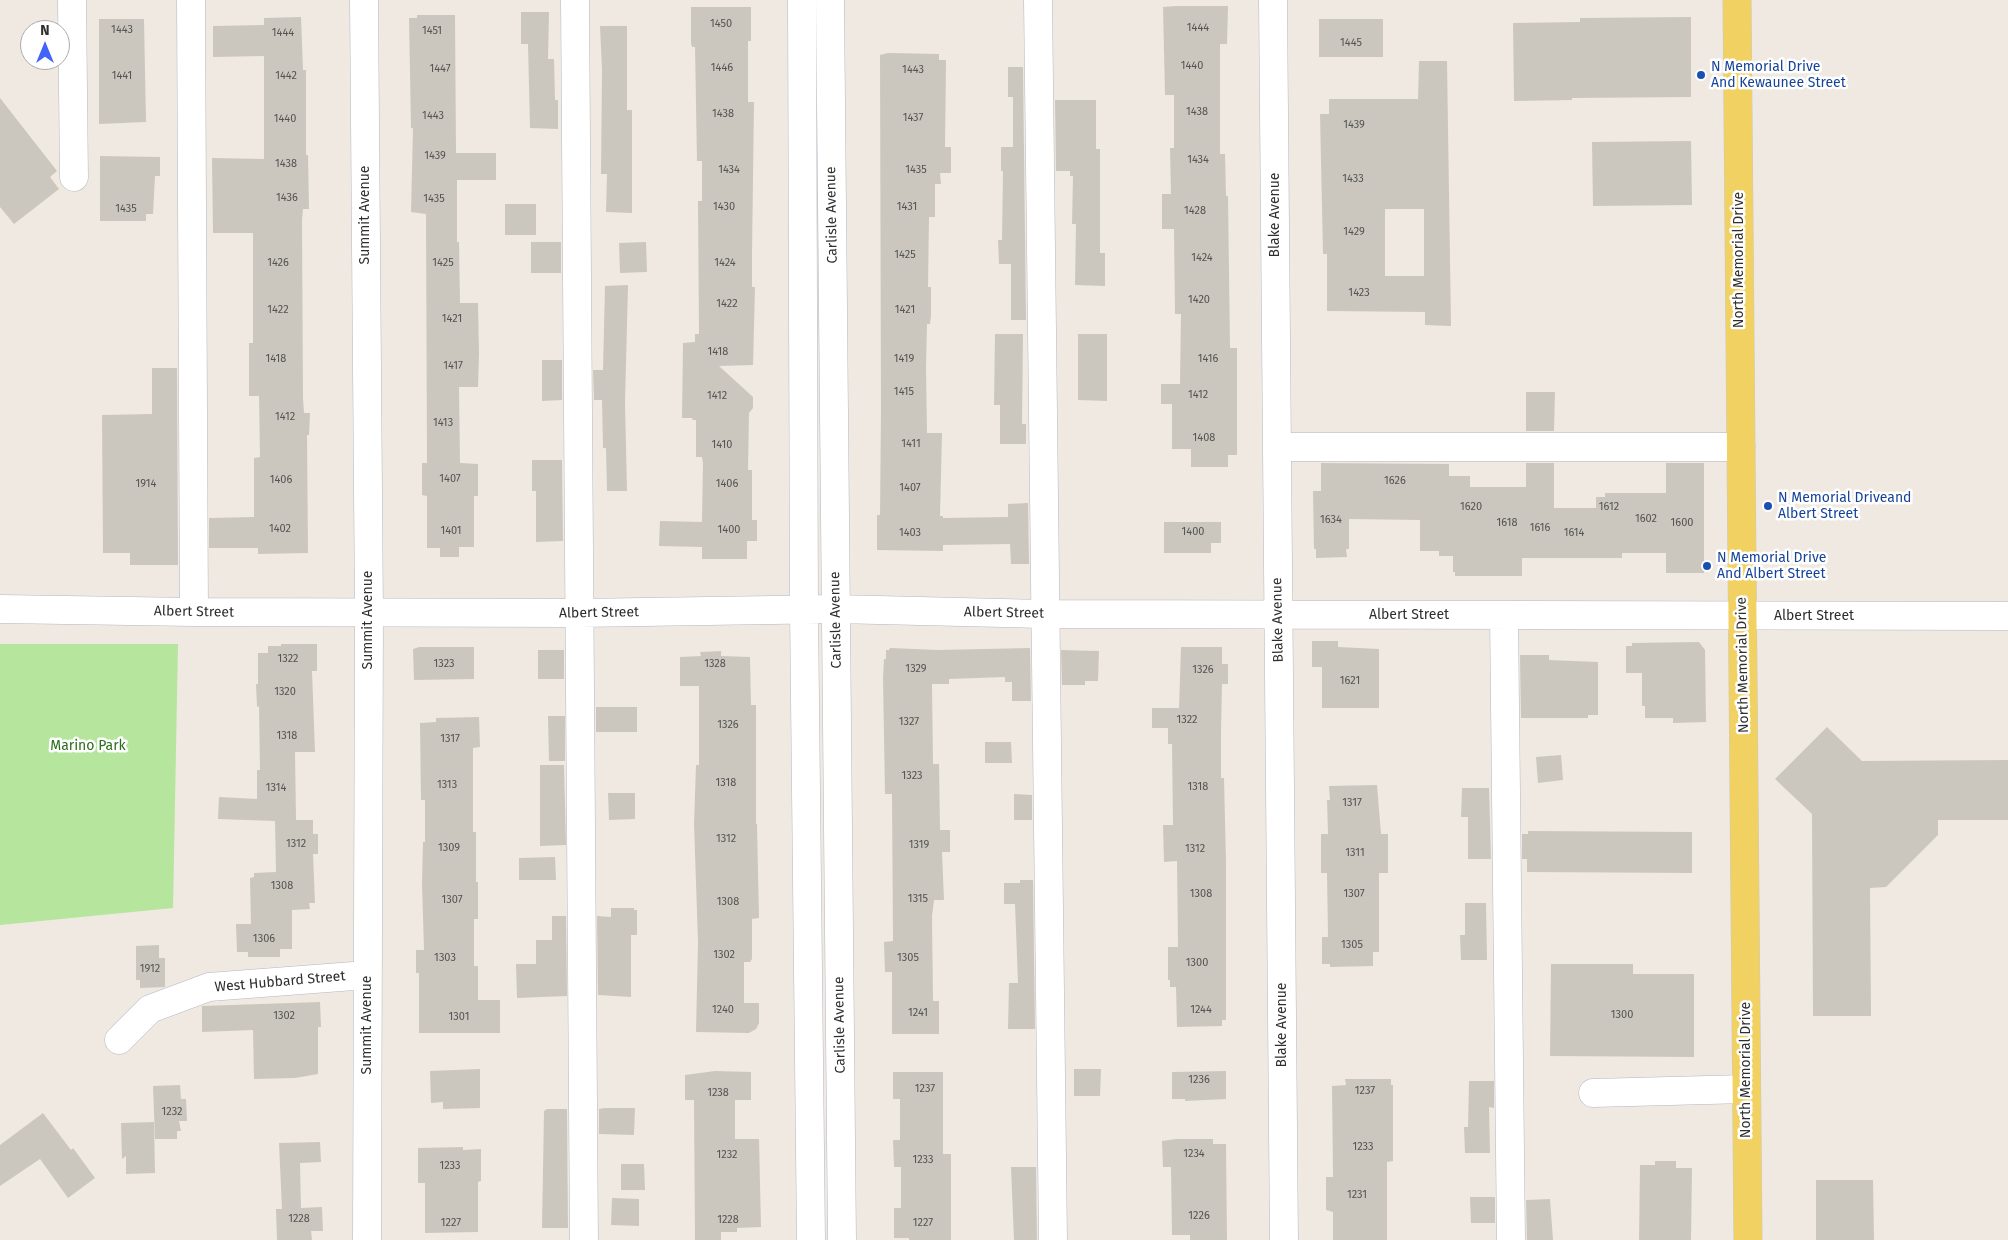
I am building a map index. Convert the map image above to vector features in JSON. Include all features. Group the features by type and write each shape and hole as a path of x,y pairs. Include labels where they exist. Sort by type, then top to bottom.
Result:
{"main road":[{"name":"North Memorial Drive","path":"1737,0 1748,1240"}],"street":[{"path":"72,0 74,177"},
{"path":"191,0 194,612"},
{"name":"Summit Avenue","path":"364,0 369,613 366,975 367,1240"},
{"path":"575,0 584,1240"},
{"name":"Carlisle Avenue","path":"802,0 804,610 811,1240"},
{"name":"Carlisle Avenue","path":"830,0 842,1240"},
{"path":"1038,0 1053,1240"},
{"name":"Blake Avenue","path":"1273,0 1284,1240"},
{"path":"1277,447 1741,447"},
{"name":"Albert Street","path":"0,609 369,613 579,613 836,609 1044,614 2008,616"},
{"path":"1504,615 1511,1240"},
{"name":"West Hubbard Street","path":"119,1040 150,1008 209,987 366,975"},
{"path":"810,1037 840,1037"},
{"path":"1593,1093 1746,1089"}],"green space":[{"name":"Marino Park","path":"0,644 178,644 173,908 0,925"}],"building":[{"path":"1228,6 1227,44 1220,44 1220,154 1225,154 1226,196 1228,196 1230,348 1237,348 1237,455 1228,455 1228,467 1191,467 1191,449 1172,449 1172,404 1161,404 1161,384 1180,384 1181,314 1175,314 1174,229 1162,229 1162,194 1171,194 1170,148 1174,148 1174,95 1165,95 1163,7"},
{"path":"691,7 751,7 751,41 748,41 748,102 754,102 752,287 755,287 753,365 719,366 753,397 753,408 749,413 748,470 752,470 752,520 757,520 757,541 747,541 747,559 702,559 702,547 659,546 660,521 702,522 703,463 702,457 696,457 696,420 682,418 683,343 695,342 695,334 699,334 698,201 702,201 702,161 697,161 695,47 692,47 691,43"},
{"path":"521,12 549,12 548,59 554,59 555,100 558,100 558,129 530,128 528,44 521,44"},
{"path":"417,15 455,15 456,153 496,153 496,180 457,180 457,242 459,242 460,303 478,303 479,354 478,387 459,387 460,463 478,464 478,496 474,496 474,547 459,547 459,557 440,557 440,548 427,548 427,496 422,495 422,463 427,463 426,214 411,212 413,128 411,128 409,18 417,18"},
{"path":"301,17 303,70 306,70 306,155 308,155 309,209 303,209 302,220 303,399 304,413 310,413 309,435 307,435 308,553 258,554 258,548 209,548 209,518 254,517 254,458 260,457 259,396 249,396 249,343 253,343 253,233 213,233 212,158 264,159 264,56 213,57 213,26 264,25 264,18"},
{"path":"1691,17 1691,97 1572,98 1572,100 1514,101 1513,23 1580,22 1580,18"},
{"path":"99,19 144,19 146,122 99,124"},
{"path":"1319,19 1383,19 1383,57 1319,57"},
{"path":"600,26 627,26 627,110 632,110 632,213 606,212 607,174 601,174 602,70"},
{"path":"888,53 939,54 939,60 946,60 945,147 951,147 951,173 940,173 941,184 935,184 935,217 929,217 928,287 931,287 931,316 930,324 927,324 926,368 927,433 942,433 940,516 943,516 943,518 1008,517 1008,504 1028,503 1029,564 1011,564 1010,544 943,545 943,551 877,550 877,515 880,515 881,411 880,55"},
{"path":"1419,61 1447,61 1451,326 1425,325 1425,312 1327,311 1327,254 1323,254 1320,114 1329,114 1329,99 1418,99","holes":["1385,209 1424,209 1424,276 1385,276"]},
{"path":"1008,67 1023,67 1026,320 1011,320 1011,264 999,264 998,240 1002,240 1003,171 1001,171 1001,147 1013,147 1013,97 1008,97"},
{"path":"0,98 57,171 50,177 59,189 14,224 0,207"},
{"path":"1055,100 1096,100 1096,149 1100,149 1100,253 1105,253 1105,286 1075,285 1076,224 1072,224 1073,176 1070,176 1070,171 1056,171"},
{"path":"1691,141 1692,205 1593,206 1592,142"},
{"path":"100,156 160,157 160,176 155,176 153,214 146,214 146,221 100,221"},
{"path":"505,204 536,204 536,235 505,235"},
{"path":"531,242 561,242 561,273 531,273"},
{"path":"646,242 647,272 620,273 619,243"},
{"path":"628,285 625,403 627,491 607,491 606,448 603,448 602,400 594,400 593,370 603,370 605,286"},
{"path":"995,334 1023,334 1022,424 1026,424 1026,444 1000,444 1000,405 994,405"},
{"path":"1078,334 1107,334 1107,401 1078,400"},
{"path":"542,360 562,360 562,400 542,401"},
{"path":"152,368 177,368 178,565 130,565 130,553 103,553 102,415 152,414"},
{"path":"1526,392 1555,392 1554,431 1526,431"},
{"path":"532,460 562,460 563,541 536,542 536,491 532,491"},
{"path":"1321,463 1449,464 1449,476 1470,476 1470,487 1526,487 1526,463 1554,463 1554,508 1596,508 1596,497 1605,497 1605,493 1666,493 1666,463 1704,463 1704,573 1666,573 1666,553 1622,553 1622,558 1522,558 1522,576 1455,576 1455,572 1453,572 1453,556 1439,556 1439,551 1420,551 1420,520 1349,519 1349,549 1346,549 1347,557 1316,558 1316,549 1314,549 1313,491 1321,491"},
{"path":"1164,522 1221,522 1221,543 1211,543 1211,553 1164,553"},
{"path":"1312,641 1338,641 1338,647 1379,649 1379,708 1322,708 1322,667 1312,667"},
{"path":"1699,642 1705,650 1706,722 1673,723 1673,718 1645,718 1645,706 1642,706 1642,673 1626,673 1626,646 1632,646 1632,643"},
{"path":"281,644 317,644 317,671 312,671 315,752 295,752 296,820 313,820 313,834 318,834 318,854 313,854 315,903 309,903 310,909 292,910 292,949 280,949 280,957 248,957 248,952 237,952 236,924 251,924 250,878 254,877 254,873 276,872 275,821 218,819 219,797 257,799 257,770 260,770 259,706 257,707 256,684 258,684 258,653 268,653 268,646 281,646"},
{"path":"419,647 474,647 474,679 414,680 413,649"},
{"path":"1181,647 1222,647 1222,664 1228,664 1228,684 1222,684 1221,731 1221,778 1224,778 1226,861 1226,1020 1222,1020 1222,1026 1177,1027 1176,987 1170,987 1170,980 1168,980 1168,947 1178,947 1177,861 1164,862 1163,825 1173,825 1172,744 1168,744 1168,728 1152,728 1152,708 1179,708"},
{"path":"890,648 938,650 1030,648 1031,701 1012,701 1012,682 1005,682 1005,677 949,679 949,684 932,684 933,764 939,764 940,830 950,830 950,852 942,852 944,900 934,900 932,916 933,1001 939,1001 939,1034 892,1034 892,972 885,972 884,942 893,941 892,794 885,794 883,678 886,650"},
{"path":"538,650 564,650 564,679 538,679"},
{"path":"1061,650 1099,651 1098,681 1085,681 1085,685 1062,685"},
{"path":"721,651 721,656 750,657 751,705 756,705 756,824 759,918 752,919 752,959 750,962 744,962 744,1003 759,1003 759,1023 756,1029 749,1033 696,1032 698,942 694,824 696,765 699,765 699,686 680,686 680,657 701,656 700,652"},
{"path":"1520,655 1549,655 1549,660 1598,662 1598,715 1588,715 1588,718 1521,718"},
{"path":"596,707 637,707 637,732 596,732"},
{"path":"548,716 565,716 565,761 549,761"},
{"path":"479,717 480,747 473,748 473,832 476,832 476,882 478,882 478,919 474,919 474,966 478,966 478,1000 500,1000 500,1033 419,1033 419,973 416,973 416,950 424,950 422,883 423,842 425,842 425,800 421,800 420,723 436,722 436,718"},
{"path":"1827,727 1862,761 2008,760 2008,820 1938,820 1938,835 1886,887 1870,888 1871,1016 1813,1016 1812,814 1775,779"},
{"path":"985,742 1011,742 1012,763 985,763"},
{"path":"1561,755 1563,780 1538,783 1536,757"},
{"path":"540,765 564,765 566,845 540,846"},
{"path":"1377,785 1381,834 1388,834 1388,873 1379,873 1379,952 1373,952 1373,966 1330,967 1330,964 1322,964 1322,937 1328,937 1327,873 1321,873 1321,834 1328,834 1327,800 1330,800 1329,786"},
{"path":"1462,788 1489,788 1491,859 1468,859 1468,817 1461,817"},
{"path":"608,793 635,793 635,819 609,820"},
{"path":"1014,794 1032,795 1032,820 1014,820"},
{"path":"1528,831 1692,832 1692,873 1527,872 1527,859 1522,859 1522,834 1528,834"},
{"path":"555,857 556,880 519,880 519,858"},
{"path":"1020,880 1033,880 1035,1029 1008,1029 1009,983 1018,983 1015,904 1004,904 1004,883 1020,883"},
{"path":"1465,903 1486,903 1487,960 1461,960 1460,935 1465,935"},
{"path":"611,908 634,908 634,910 637,910 637,935 631,935 631,997 598,995 597,916 611,917"},
{"path":"552,916 566,916 567,996 517,998 516,964 536,964 536,940 552,940"},
{"path":"159,945 159,958 165,958 165,987 140,988 140,980 136,980 136,946"},
{"path":"1551,964 1633,964 1633,974 1694,974 1694,1057 1550,1056"},
{"path":"320,1002 321,1027 318,1027 318,1074 295,1078 254,1079 253,1030 202,1032 202,1006"},
{"path":"480,1069 480,1108 443,1109 443,1102 431,1103 430,1071"},
{"path":"1074,1069 1101,1069 1100,1096 1074,1096"},
{"path":"715,1071 751,1072 751,1100 735,1100 735,1139 759,1139 761,1227 737,1228 737,1232 721,1232 721,1240 695,1240 694,1100 685,1100 685,1075"},
{"path":"1226,1071 1226,1099 1185,1101 1185,1099 1172,1099 1172,1072"},
{"path":"893,1072 943,1072 943,1154 951,1154 951,1240 894,1238 894,1208 901,1208 901,1167 894,1167 893,1140 900,1140 900,1099 893,1099"},
{"path":"1345,1079 1391,1079 1391,1085 1393,1085 1393,1161 1387,1162 1387,1240 1333,1240 1333,1212 1326,1210 1326,1177 1333,1177 1332,1086 1346,1085"},
{"path":"1469,1081 1494,1081 1494,1108 1489,1107 1490,1153 1465,1153 1464,1127 1468,1127"},
{"path":"180,1085 181,1099 186,1099 187,1121 179,1121 181,1131 177,1131 177,1139 155,1139 153,1086"},
{"path":"635,1108 634,1135 599,1134 599,1109"},
{"path":"547,1109 567,1109 568,1228 542,1228 544,1111"},
{"path":"43,1113 71,1150 73,1148 95,1178 68,1198 40,1159 0,1186 0,1145"},
{"path":"154,1122 155,1173 126,1174 126,1156 122,1159 121,1123"},
{"path":"1213,1139 1213,1144 1226,1144 1227,1240 1190,1240 1190,1235 1172,1235 1171,1167 1163,1167 1162,1141"},
{"path":"320,1142 321,1162 300,1163 301,1208 322,1207 323,1231 311,1231 312,1240 277,1240 276,1209 282,1209 279,1143"},
{"path":"463,1147 463,1150 481,1149 481,1181 478,1182 478,1232 425,1233 425,1183 418,1183 418,1148"},
{"path":"1655,1161 1676,1161 1676,1168 1692,1168 1691,1240 1639,1240 1640,1165 1655,1165"},
{"path":"621,1164 644,1164 645,1190 621,1190"},
{"path":"1011,1167 1036,1167 1037,1240 1014,1240"},
{"path":"1816,1180 1873,1180 1874,1240 1816,1240"},
{"path":"1470,1197 1495,1197 1495,1223 1471,1223"},
{"path":"612,1198 639,1199 639,1226 611,1225"},
{"path":"1550,1199 1553,1240 1527,1240 1526,1200"}],"place":[{"name":"N Memorial Drive And Kewaunee Street","path":"1701,75"},
{"name":"N Memorial Driveand Albert Street","path":"1768,506"},
{"name":"N Memorial Drive And Albert Street","path":"1707,566"}]}
